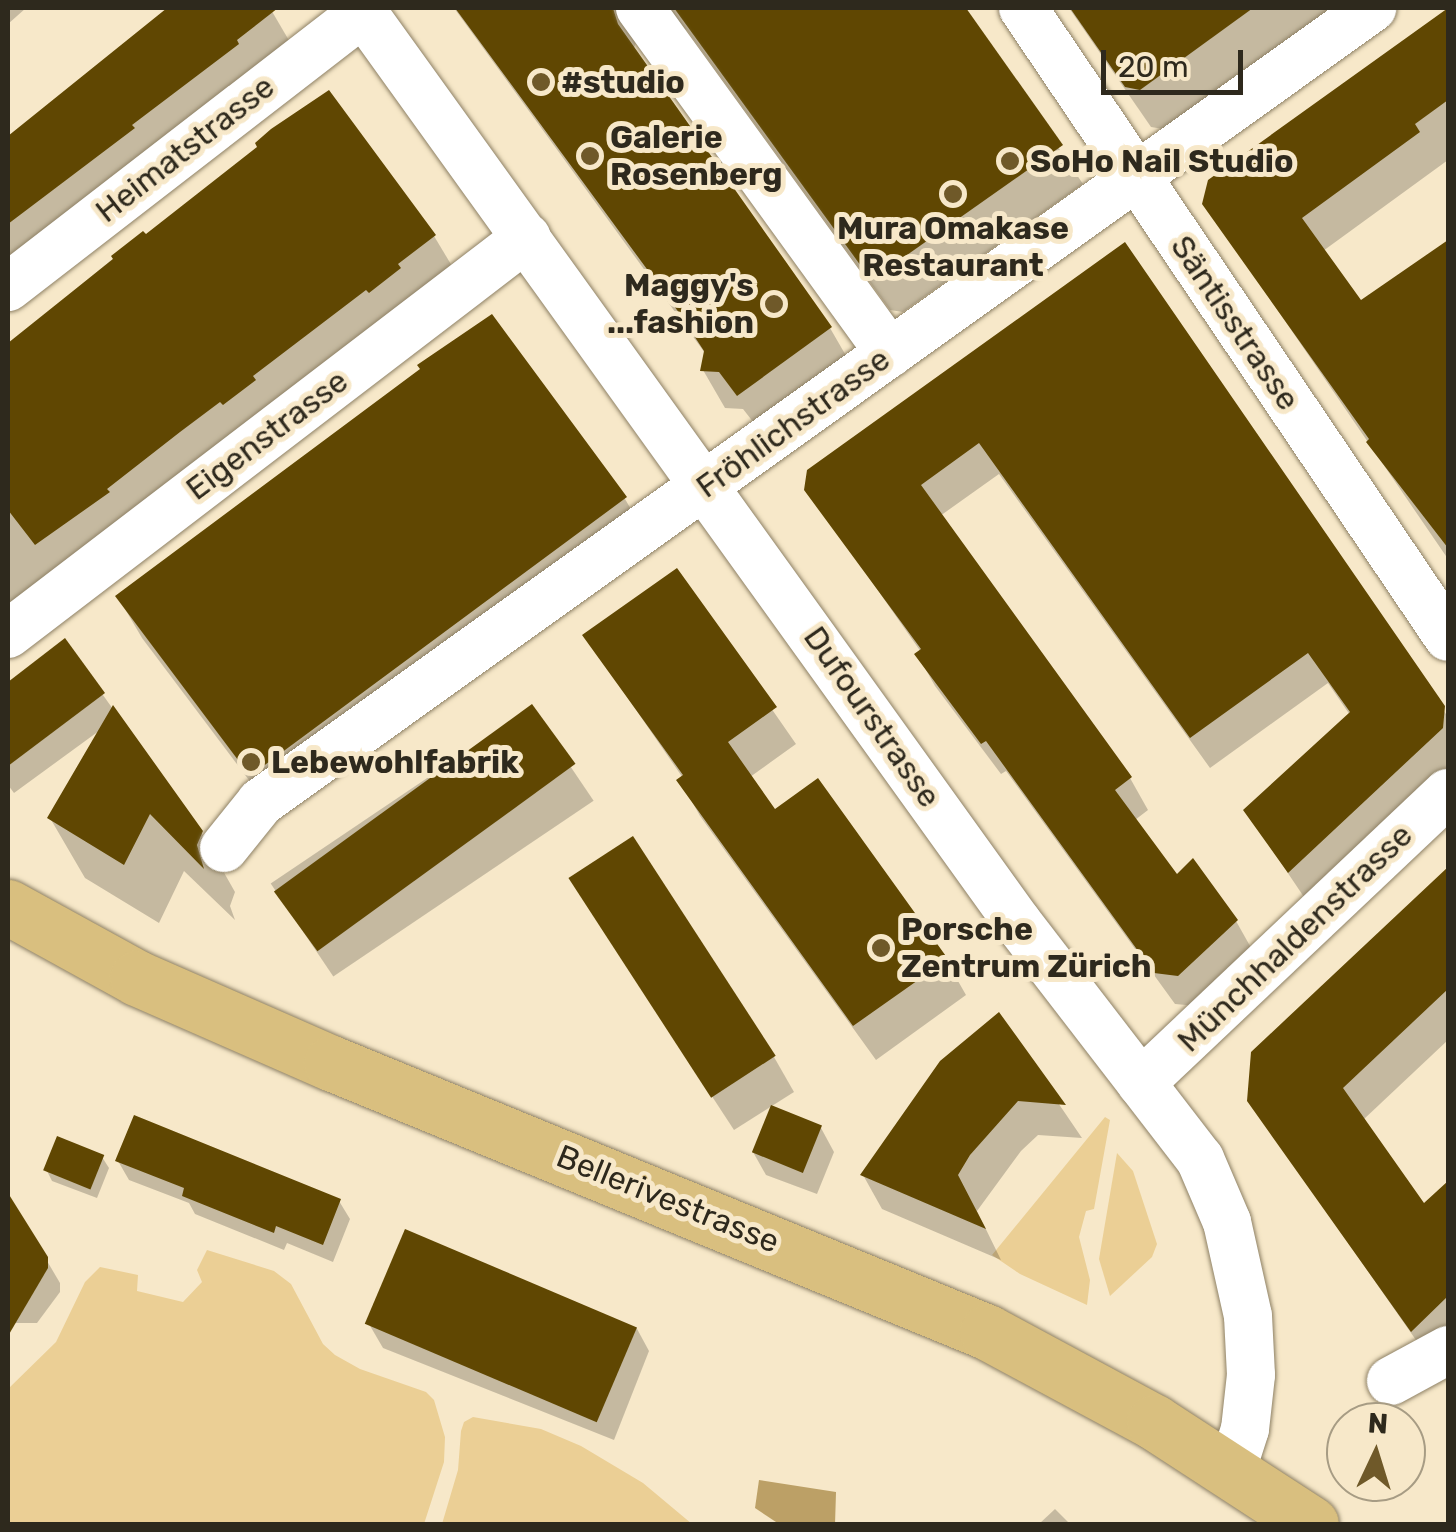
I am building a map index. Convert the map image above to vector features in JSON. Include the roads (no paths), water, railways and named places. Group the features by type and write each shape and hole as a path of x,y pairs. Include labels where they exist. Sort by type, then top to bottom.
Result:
{"main road":[{"name":"Bellerivestrasse","path":"8,907 137,978 313,1055 988,1332 1154,1422 1311,1524"}],"street":[{"path":"640,8 890,353"},
{"name":"Säntisstrasse","path":"1023,8 1448,637"},
{"name":"Fröhlichstrasse","path":"224,848 261,802 1372,8"},
{"name":"Dufourstrasse","path":"362,10 1018,923 1200,1159 1213,1184 1238,1264 1251,1375 1245,1429 1232,1473"},
{"name":"Heimatstrasse","path":"8,286 362,10"},
{"name":"Eigenstrasse","path":"8,634 527,237"},
{"name":"Münchhaldenstrasse","path":"1142,1083 1448,792"},
{"path":"1390,1380 1448,1350"}],"place":[{"name":"#studio","path":"541,82"},
{"name":"Galerie Rosenberg","path":"590,156"},
{"name":"SoHo Nail Studio","path":"1010,161"},
{"name":"Mura Omakase Restaurant","path":"953,194"},
{"name":"Maggy's ...fashion","path":"774,304"},
{"name":"Lebewohlfabrik","path":"251,762"},
{"name":"Porsche Zentrum Zürich","path":"881,948"}]}
